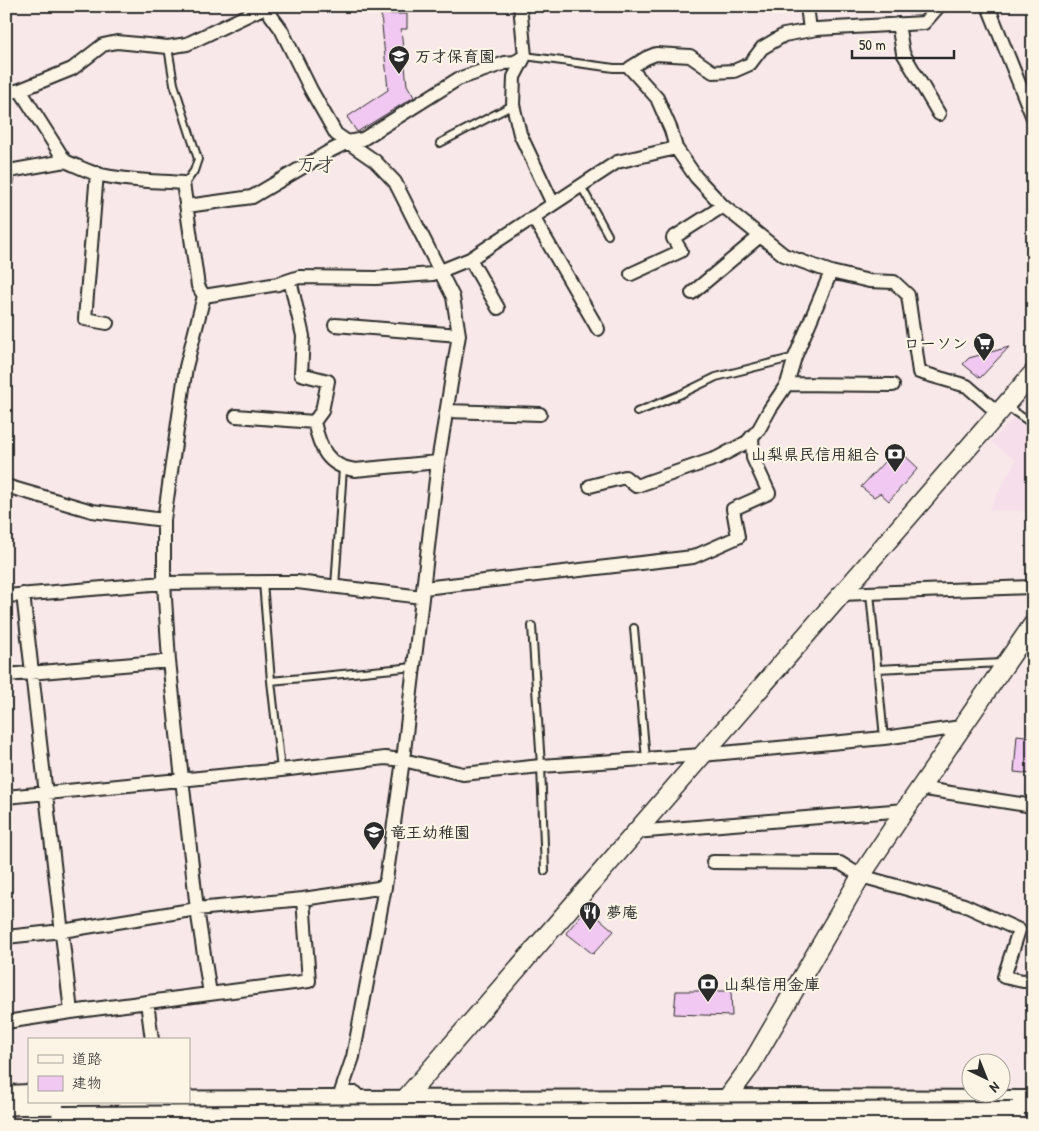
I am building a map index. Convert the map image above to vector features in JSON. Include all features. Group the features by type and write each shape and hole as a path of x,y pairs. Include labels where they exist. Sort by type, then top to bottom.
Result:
{"highway":[{"path":"190,1101 405,1099 725,1101 1026,1110"},
{"path":"6,1104 28,1103"},
{"path":"6,1118 1026,1110"}],"street":[{"path":"520,6 525,56 514,77 513,105 520,134 553,204"},
{"path":"806,6 810,30"},
{"path":"939,6 924,23 810,30 784,35 762,48 750,64 734,71 713,72 690,56 656,54 630,68 657,98 671,130 676,148 696,177 723,206 784,255 831,272 869,281 894,282 908,295 918,372 967,386 1002,409"},
{"path":"988,6 1033,118"},
{"path":"6,94 72,69 103,45 117,42 168,47 187,44 265,7 281,29 311,90 336,134 375,161 395,182 453,297 459,335 438,462 403,760 385,887 353,1057 341,1092 405,1099"},
{"path":"898,24 903,53 939,114"},
{"path":"187,206 252,197 348,142 363,139 458,79 505,63 515,62 525,56"},
{"path":"20,90 65,161"},
{"path":"204,296 278,284 299,277 376,278 433,274 470,259 617,162 676,148"},
{"path":"6,184 8,171 65,161 96,173 143,180 183,183 198,286 204,296 186,367 164,520 164,583 169,661 182,779 197,908 210,994"},
{"path":"96,173 86,319 107,323"},
{"path":"632,274 681,251 674,238 723,206"},
{"path":"534,217 598,329"},
{"path":"692,293 760,236"},
{"path":"470,259 498,308"},
{"path":"590,486 625,477 636,486 717,458 747,442 759,429 787,384 795,356 831,272"},
{"path":"290,280 303,336 301,374 328,381 322,411 314,422 318,442 330,460 343,468 355,470 438,462"},
{"path":"335,325 459,335"},
{"path":"382,1125 1033,373"},
{"path":"787,384 893,385"},
{"path":"447,412 540,414"},
{"path":"236,416 314,422"},
{"path":"6,596 164,583 263,582 297,582 335,587 423,592 693,557 738,537 733,510 769,493 754,458 752,436"},
{"path":"6,486 92,511 164,520"},
{"path":"840,594 1033,587"},
{"path":"23,594 71,1012"},
{"path":"706,1125 749,1068 861,876 904,810 1033,624"},
{"path":"6,675 169,661"},
{"path":"6,797 385,758 403,760 463,774 884,738 961,727"},
{"path":"920,788 1033,806"},
{"path":"635,832 904,810"},
{"path":"713,862 840,863 861,876 964,905 1019,930 1004,976 1023,981 1033,980"},
{"path":"6,936 62,931 197,908 303,899 385,887"},
{"path":"6,1022 309,981 303,899"},
{"path":"147,1002 152,1038"},
{"path":"6,1092 28,1091"}],"lane":[{"path":"168,47 174,84 198,159 194,171 183,186"},
{"path":"525,56 614,68 630,68"},
{"path":"440,143 513,105"},
{"path":"581,186 608,235"},
{"path":"637,412 679,396 716,377 795,356"},
{"path":"1002,409 1028,421 1033,420"},
{"path":"335,587 343,468"},
{"path":"263,582 281,770"},
{"path":"870,593 884,738"},
{"path":"532,626 541,766 545,871"},
{"path":"634,628 646,759"},
{"path":"877,669 1006,662"},
{"path":"271,680 414,667"}],"shaded area":[{"path":"1014,418 1021,425 1033,426 1033,511 989,510 1016,460 991,442"}],"building":[{"path":"381,14 407,14 407,29 401,29 407,85 414,97 357,132 347,117 388,90"},
{"path":"1009,347 980,378 963,364 969,358"},
{"path":"897,448 918,468 889,501 880,493 874,497 861,487"},
{"path":"1017,735 1033,737 1033,774 1014,772"},
{"path":"587,908 614,931 593,954 566,933"},
{"path":"676,991 731,991 732,1016 674,1014"}],"place":[{"name":"万才保育園","path":"399,75"},
{"name":"ローソン","path":"984,362"},
{"name":"山梨県民信用組合","path":"895,473"},
{"name":"竜王幼稚園","path":"374,851"},
{"name":"夢庵","path":"590,931"},
{"name":"山梨信用金庫","path":"708,1003"}],"district":[{"name":"万才","path":"316,164"}]}
